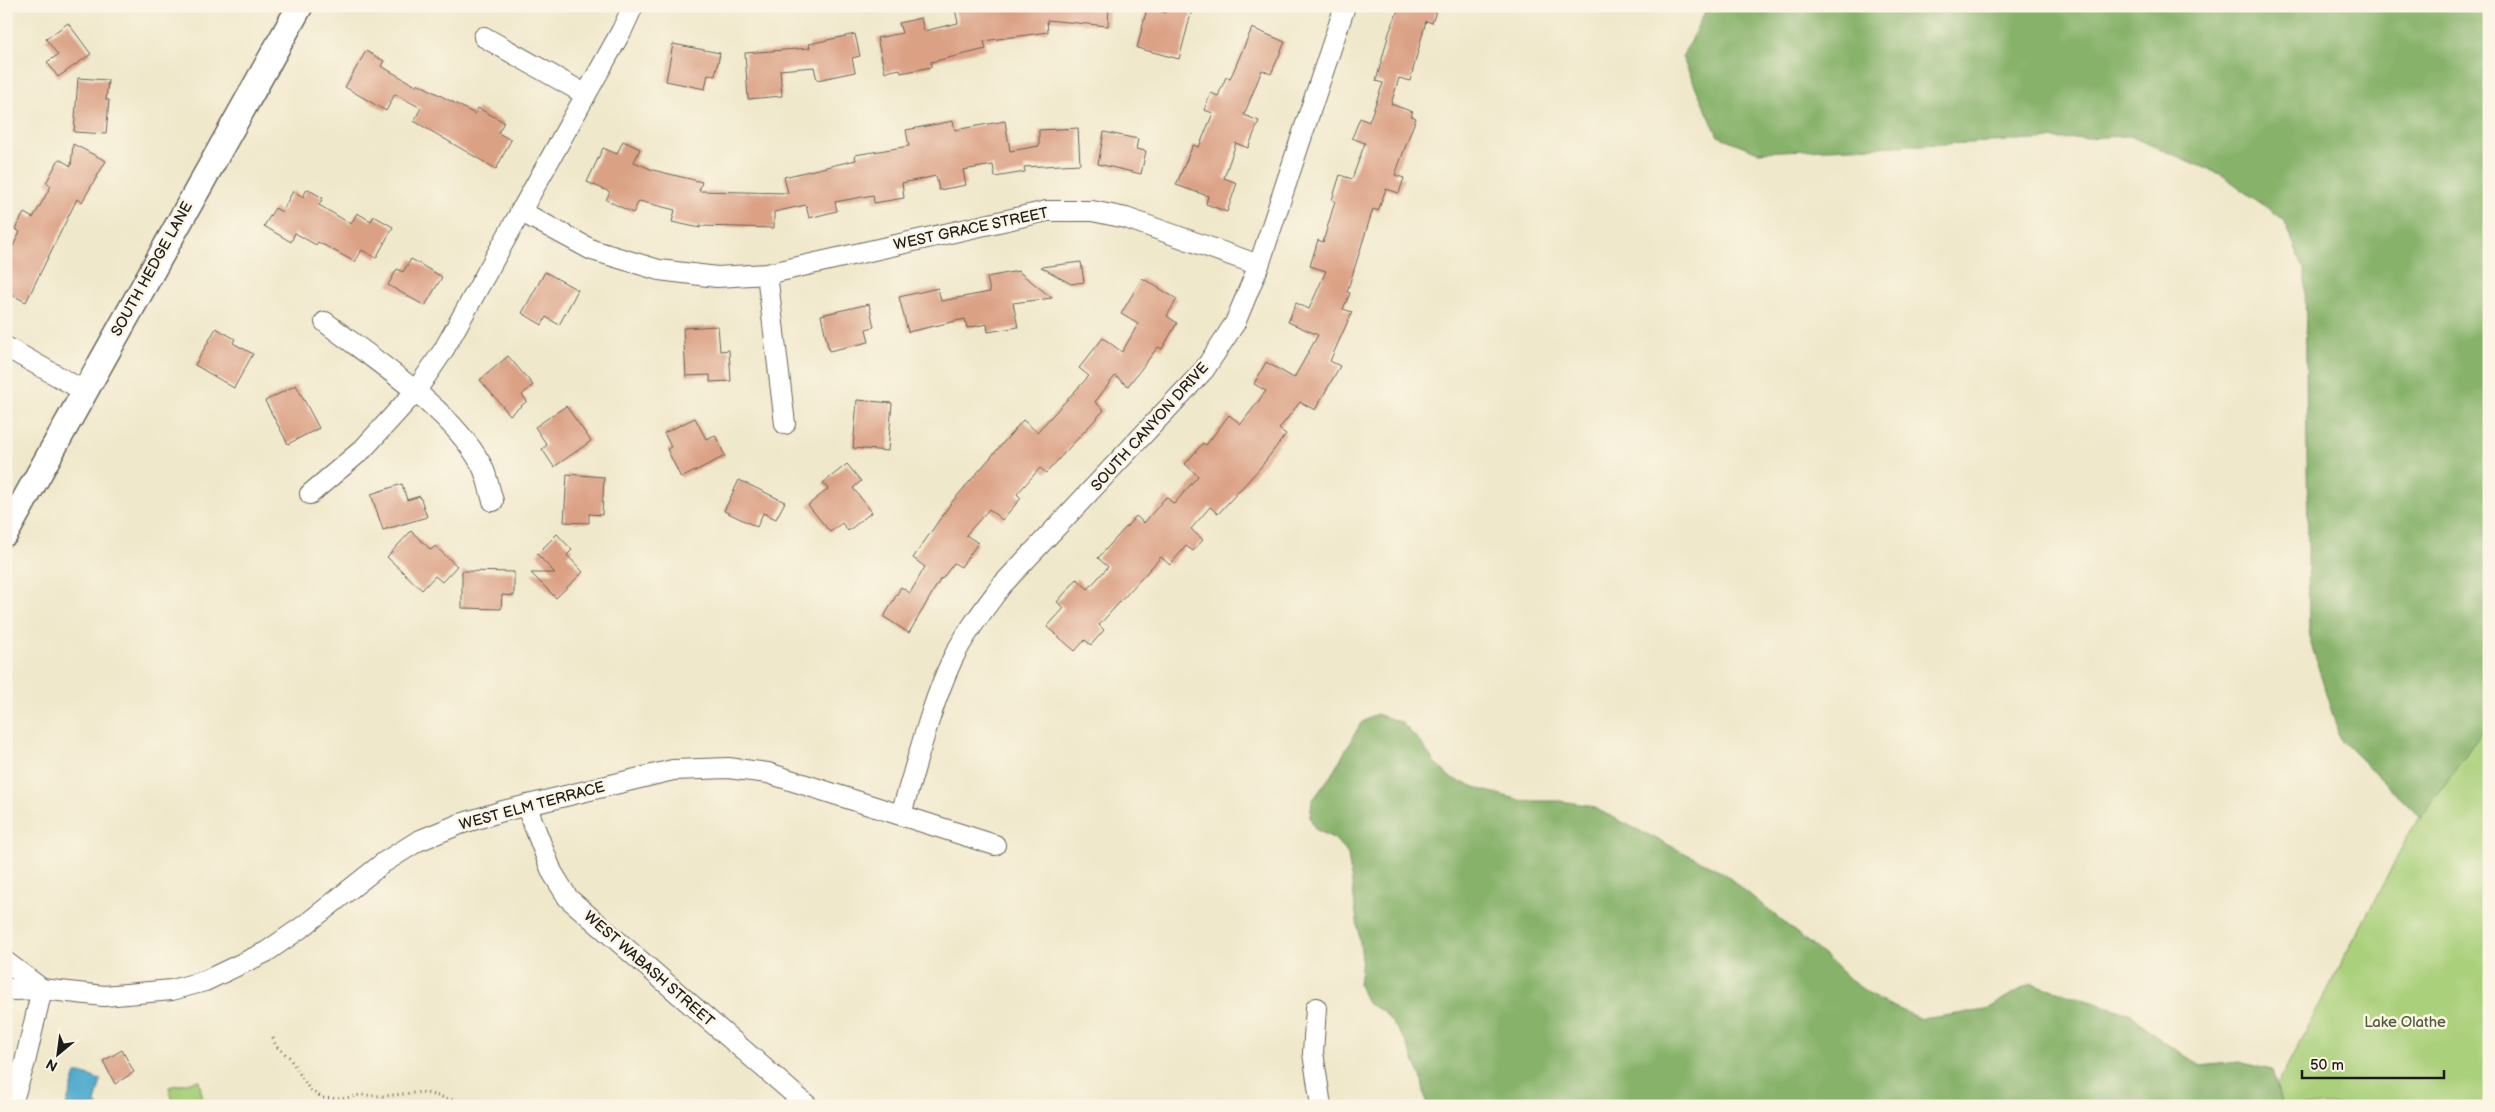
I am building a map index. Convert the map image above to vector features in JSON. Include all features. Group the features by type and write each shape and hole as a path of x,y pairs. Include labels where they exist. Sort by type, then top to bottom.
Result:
{"street":[{"name":"SOUTH HEDGE LANE","path":"6,533 300,6"},
{"path":"310,494 363,449 415,392 443,351 633,6"},
{"name":"SOUTH CANYON DRIVE","path":"901,814 937,697 954,658 979,616 1002,585 1204,370 1235,323 1259,264 1345,6"},
{"path":"484,37 586,94"},
{"name":"WEST GRACE STREET","path":"520,211 592,250 660,270 717,277 767,274 1047,211 1092,211 1126,218 1259,264"},
{"path":"767,274 785,424"},
{"path":"325,322 415,392 455,427 482,465 493,500"},
{"path":"6,348 84,392"},
{"name":"WEST ELM TERRACE","path":"6,988 13,990 42,989 104,996 172,990 204,981 266,952 306,925 383,864 418,841 460,824 526,805 673,770 728,768 768,773 995,845"},
{"name":"WEST WABASH STREET","path":"526,805 552,872 568,898 808,1106"},
{"path":"6,962 42,989 25,1062 11,1106"},
{"path":"1316,1008 1313,1053 1320,1106"}],"path":[{"path":"273,1038 276,1046 290,1057 310,1090 323,1098 340,1099 360,1095 422,1092 477,1106"}],"green space":[{"path":"1708,6 2489,6 2489,722 2421,818 2340,739 2309,637 2305,271 2284,220 2222,175 2129,136 1758,152 1718,136 1682,57"},
{"name":"Lake Olathe","path":"2489,683 2489,1106 2266,1106"},
{"path":"1376,714 1401,722 1421,743 1435,763 1451,778 1483,790 1524,801 1560,801 1588,805 1721,871 1826,957 1850,980 1878,1000 1922,1019 1986,1010 2031,983 2131,1014 2162,1041 2201,1066 2239,1062 2272,1070 2282,1106 1427,1106 1421,1076 1405,1040 1384,1012 1367,1003 1359,985 1362,958 1348,854 1335,839 1315,829 1310,817 1312,801 1332,774 1361,723"},
{"path":"199,1080 204,1106 174,1106 169,1087"}],"water":[{"path":"76,1073 101,1080 95,1103 99,1106 66,1106"}],"building":[{"path":"968,6 1109,6 1108,26 1047,20 1048,32 984,41 986,49 931,62 931,67 901,73 900,69 885,72 877,38 902,33 899,23 921,18 924,31 958,23 955,9"},
{"path":"1168,6 1193,6 1179,59 1137,48 1147,8 1166,13"},
{"path":"1392,6 1438,6 1432,23 1426,21 1410,81 1399,78 1391,104 1413,112 1411,116 1416,118 1395,175 1404,178 1399,193 1386,189 1378,211 1373,209 1347,292 1350,293 1343,309 1352,312 1330,361 1340,366 1315,410 1300,402 1279,429 1286,434 1260,468 1218,514 1210,507 1191,529 1203,540 1193,551 1186,546 1170,565 1161,557 1099,625 1104,630 1091,645 1085,640 1075,651 1047,627 1064,608 1057,602 1077,579 1088,589 1108,567 1098,558 1136,516 1144,523 1166,497 1174,504 1198,476 1185,464 1203,443 1206,445 1229,415 1241,424 1266,391 1254,384 1266,362 1294,378 1318,335 1288,322 1296,303 1309,309 1326,271 1310,266 1318,240 1323,242 1335,201 1332,200 1340,175 1352,179 1365,143 1352,138 1360,118 1369,122 1383,83 1376,81 1389,33 1398,10"},
{"path":"68,23 91,54 58,77 47,62 58,55 46,39"},
{"path":"1252,28 1285,42 1271,74 1262,70 1244,115 1259,121 1248,148 1236,143 1224,178 1237,183 1227,212 1206,204 1208,196 1176,185 1193,145 1199,147 1213,113 1204,110 1211,93 1218,96 1226,77 1230,79"},
{"path":"855,34 860,56 852,58 855,72 817,80 814,67 780,70 782,96 748,99 745,53 810,48 809,44"},
{"path":"673,44 720,53 715,76 708,74 705,89 666,81"},
{"path":"366,51 384,61 381,66 416,86 417,83 475,114 478,108 504,122 498,133 511,140 496,169 414,121 421,108 395,94 386,111 345,87"},
{"path":"78,78 108,80 106,100 109,100 106,134 74,132"},
{"path":"953,121 955,130 1005,121 1010,151 1039,146 1039,130 1078,128 1080,164 1024,167 1025,172 995,177 993,165 963,170 966,185 939,190 936,176 902,183 904,198 874,203 873,195 835,202 837,211 809,218 806,205 774,212 774,228 700,226 700,228 672,222 675,210 639,201 633,213 606,200 610,192 587,182 603,148 617,154 623,141 640,149 634,162 653,170 702,182 699,191 788,193 784,177 856,160 855,155 909,146 906,130"},
{"path":"1104,132 1138,139 1136,149 1146,151 1141,174 1098,164"},
{"path":"73,144 106,161 82,202 77,199 26,302 6,292 6,260 20,232 15,229 24,213 33,218 51,186 46,183 59,159 71,166"},
{"path":"307,189 323,198 319,205 351,224 357,213 371,221 374,216 393,227 376,258 362,250 355,262 318,242 316,245 295,233 291,242 264,226 275,208 282,212 293,191 303,197"},
{"path":"411,259 442,277 425,306 388,285 397,269 403,272"},
{"path":"1081,262 1084,282 1071,284 1041,267"},
{"path":"1018,271 1052,298 1013,303 1018,327 988,332 987,324 967,328 965,319 908,332 899,297 938,288 941,301 990,292 987,277"},
{"path":"545,272 578,290 559,325 546,317 542,325 522,313"},
{"path":"1142,278 1177,299 1167,316 1177,323 1162,349 1158,347 1128,386 1115,376 1095,402 1104,410 1046,473 1040,468 1017,494 1021,498 1002,520 989,509 966,535 978,543 961,567 954,563 941,578 909,633 884,617 901,587 910,593 925,567 913,558 951,503 1023,420 1037,432 1089,376 1079,368 1103,338 1122,352 1138,324 1121,314"},
{"path":"869,304 874,327 866,329 869,342 829,351 821,315"},
{"path":"718,326 720,351 729,350 731,381 710,382 710,375 686,376 683,328"},
{"path":"216,328 235,339 233,343 253,354 234,388 195,365"},
{"path":"508,356 533,385 522,395 527,401 510,415 480,380"},
{"path":"296,385 319,428 288,444 265,401"},
{"path":"857,400 892,403 888,451 853,448"},
{"path":"566,406 591,441 554,467 542,449 547,445 535,427"},
{"path":"695,418 706,439 715,435 725,456 681,478 667,449 671,447 664,433"},
{"path":"847,464 861,481 853,488 872,512 848,531 842,523 830,532 808,505 828,489 823,483"},
{"path":"567,474 604,477 602,515 589,514 589,523 564,522"},
{"path":"739,480 785,502 776,519 763,513 757,527 724,511"},
{"path":"402,484 407,500 420,496 427,517 383,530 371,494"},
{"path":"411,531 431,550 435,546 457,566 442,582 435,576 422,590 387,557"},
{"path":"557,534 572,550 567,555 583,572 556,598 531,573 555,573 537,554"},
{"path":"462,571 514,572 514,596 502,595 501,609 462,608"},
{"path":"122,1050 134,1072 115,1084 103,1061"}]}
